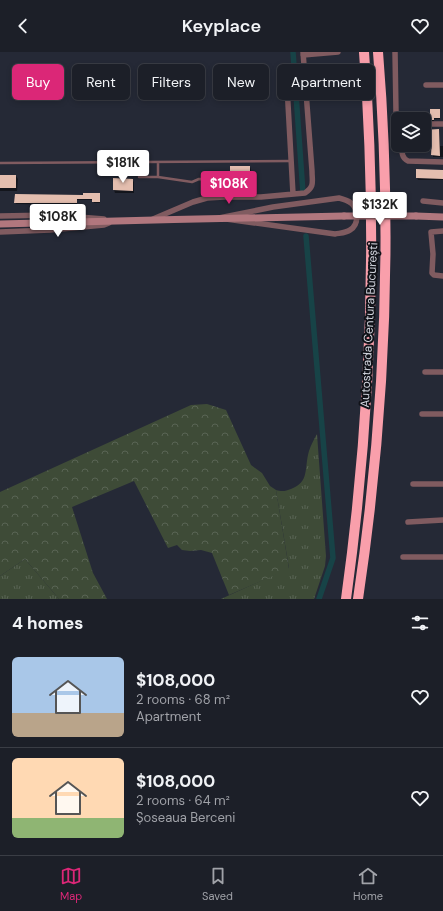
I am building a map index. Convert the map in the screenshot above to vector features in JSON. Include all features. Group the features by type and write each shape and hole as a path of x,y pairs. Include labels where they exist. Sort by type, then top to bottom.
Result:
{"highway":[{"name":"Autostrada Centura București","path":"346,599 359,489 370,329 372,228 364,52"},
{"name":"Autostrada Centura București","path":"358,599 375,451 383,330 386,236 385,174 378,52"}],"main road":[{"path":"0,224 153,219 344,216 443,217"}],"street":[{"path":"153,219 193,202 207,198 224,196 261,197 305,193 311,189 303,53 338,52"},
{"path":"395,52 396,112"},
{"path":"426,85 443,85"},
{"path":"288,100 294,194"},
{"path":"431,124 443,124"},
{"path":"402,152 405,160 408,161 443,162"},
{"path":"339,198 352,203 357,214 355,224 350,231 335,234 219,218 273,207 339,198"},
{"path":"423,201 443,203"},
{"path":"0,216 64,215 103,218 112,221"},
{"path":"0,232 50,230 104,225 112,221"},
{"path":"443,231 431,232 433,254 432,273 434,275 443,276"},
{"path":"425,372 443,372"},
{"path":"422,414 443,414"},
{"path":"413,484 443,484"},
{"path":"408,522 443,520"},
{"path":"403,558 443,557"}],"lane":[{"path":"0,163 292,161"},
{"path":"158,163 158,177"},
{"path":"139,177 158,177 192,182 199,179 237,180"}],"green space":[{"path":"207,404 226,410 251,465 262,473 270,486 276,490 289,569 229,595 212,553 201,550 182,550 177,545 168,548 134,481 72,507 93,573 107,599 59,599 25,559 0,576 0,492 191,405"},
{"path":"317,434 326,556 325,566 314,599 221,599 289,568 276,490 282,491 297,486 304,478 309,451"},
{"path":"25,559 59,599 0,599 0,576"}],"building":[{"path":"430,109 440,109 440,118 434,118 434,120 431,120"},
{"path":"439,129 440,156 431,155 431,130"},
{"path":"230,166 250,166 250,177 230,177"},
{"path":"416,169 443,170 443,179 416,178"},
{"path":"0,175 16,175 16,188 0,188"},
{"path":"113,178 133,179 133,191 113,190"},
{"path":"83,193 100,193 100,202 92,202 92,199 77,199 77,203 14,203 15,194 83,195"}],"waterway":[{"path":"293,52 303,193"},
{"path":"306,236 333,558 319,599"}]}
